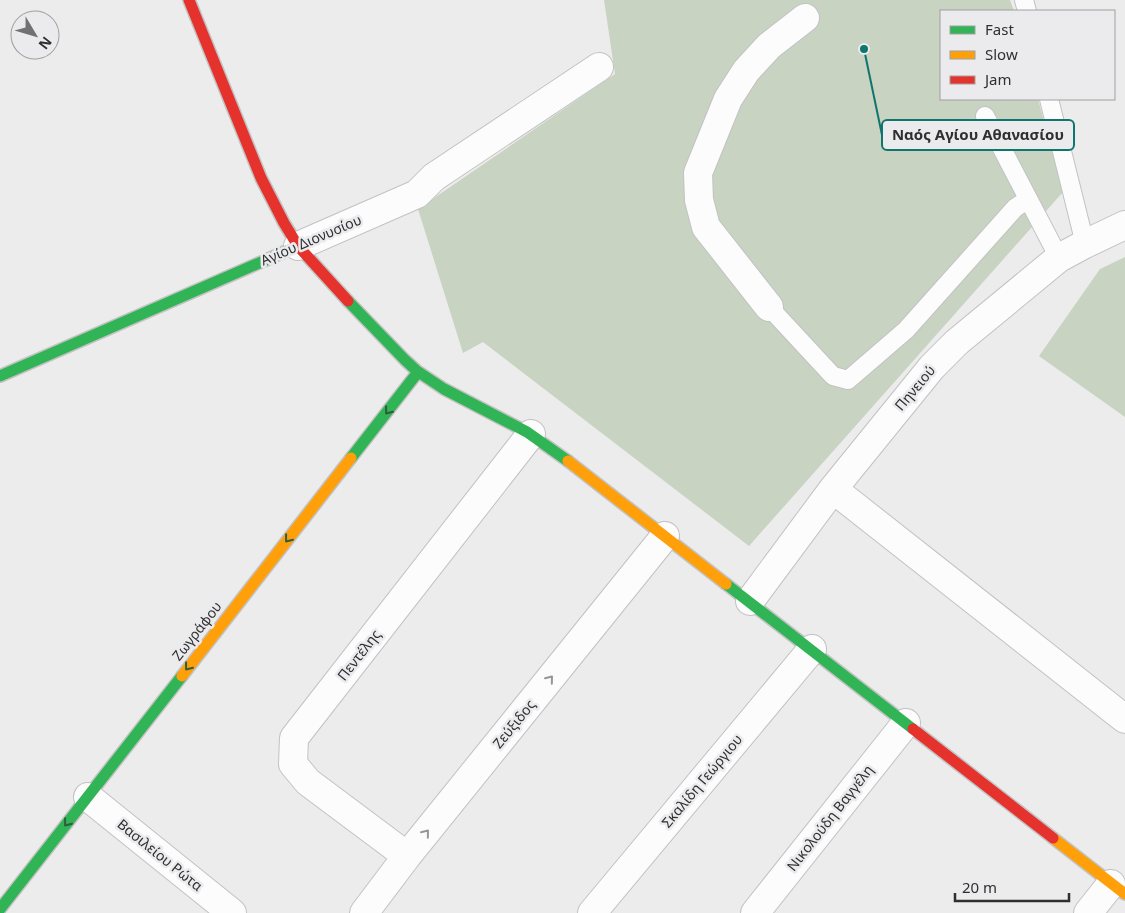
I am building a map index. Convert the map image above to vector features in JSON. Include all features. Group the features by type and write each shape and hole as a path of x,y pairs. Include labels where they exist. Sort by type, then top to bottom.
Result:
{"street":[{"path":"189,0 261,178 298,246 335,288 418,372 440,387 531,434 558,453 1118,889 1088,913"},
{"path":"769,307 706,226 699,200 698,173 728,99 746,71 770,46 805,18"},
{"name":"Αγίου Διονυσίου","path":"0,376 417,194 434,177 599,66"},
{"name":"Πηνειού","path":"750,601 833,489 932,367 957,342 1059,258 1125,225"},
{"name":"Ζωγράφου","path":"0,909 418,372"},
{"name":"Πεντέλης","path":"407,856 308,782 293,764 294,738 531,434"},
{"path":"833,489 1125,719"},
{"name":"Ζεύξιδος","path":"364,913 407,856 665,536"},
{"name":"Σκαλίδη Γεώργιου","path":"592,913 812,649"},
{"name":"Νικολούδη Βαγγέλη","path":"755,913 906,723"},
{"name":"Βασιλείου Ρώτα","path":"88,797 232,913"}],"lane":[{"path":"1049,100 1085,244"},
{"path":"985,116 1059,258"},
{"path":"769,307 833,376 848,380 906,330 1015,208 1028,199"}],"green space":[{"path":"604,0 1010,0 1014,10 940,10 940,100 1038,100 1063,192 749,546 483,342 463,353 418,209 615,74"},
{"path":"1125,257 1125,417 1039,356 1100,269"}],"traffic: fast":[{"path":"0,376 298,246"},
{"path":"348,301 417,371 444,389 527,432 568,461"},
{"path":"351,458 418,372"},
{"path":"726,584 913,729"},
{"path":"0,909 182,676"}],"traffic: slow":[{"path":"182,676 351,458"},
{"path":"568,461 726,584"},
{"path":"1053,838 1125,894"}],"traffic: jam":[{"path":"189,0 261,178 284,223 298,246 348,301"},
{"path":"913,729 1053,838"}],"place":[{"name":"Ναός Αγίου Αθανασίου","path":"864,49"}]}
